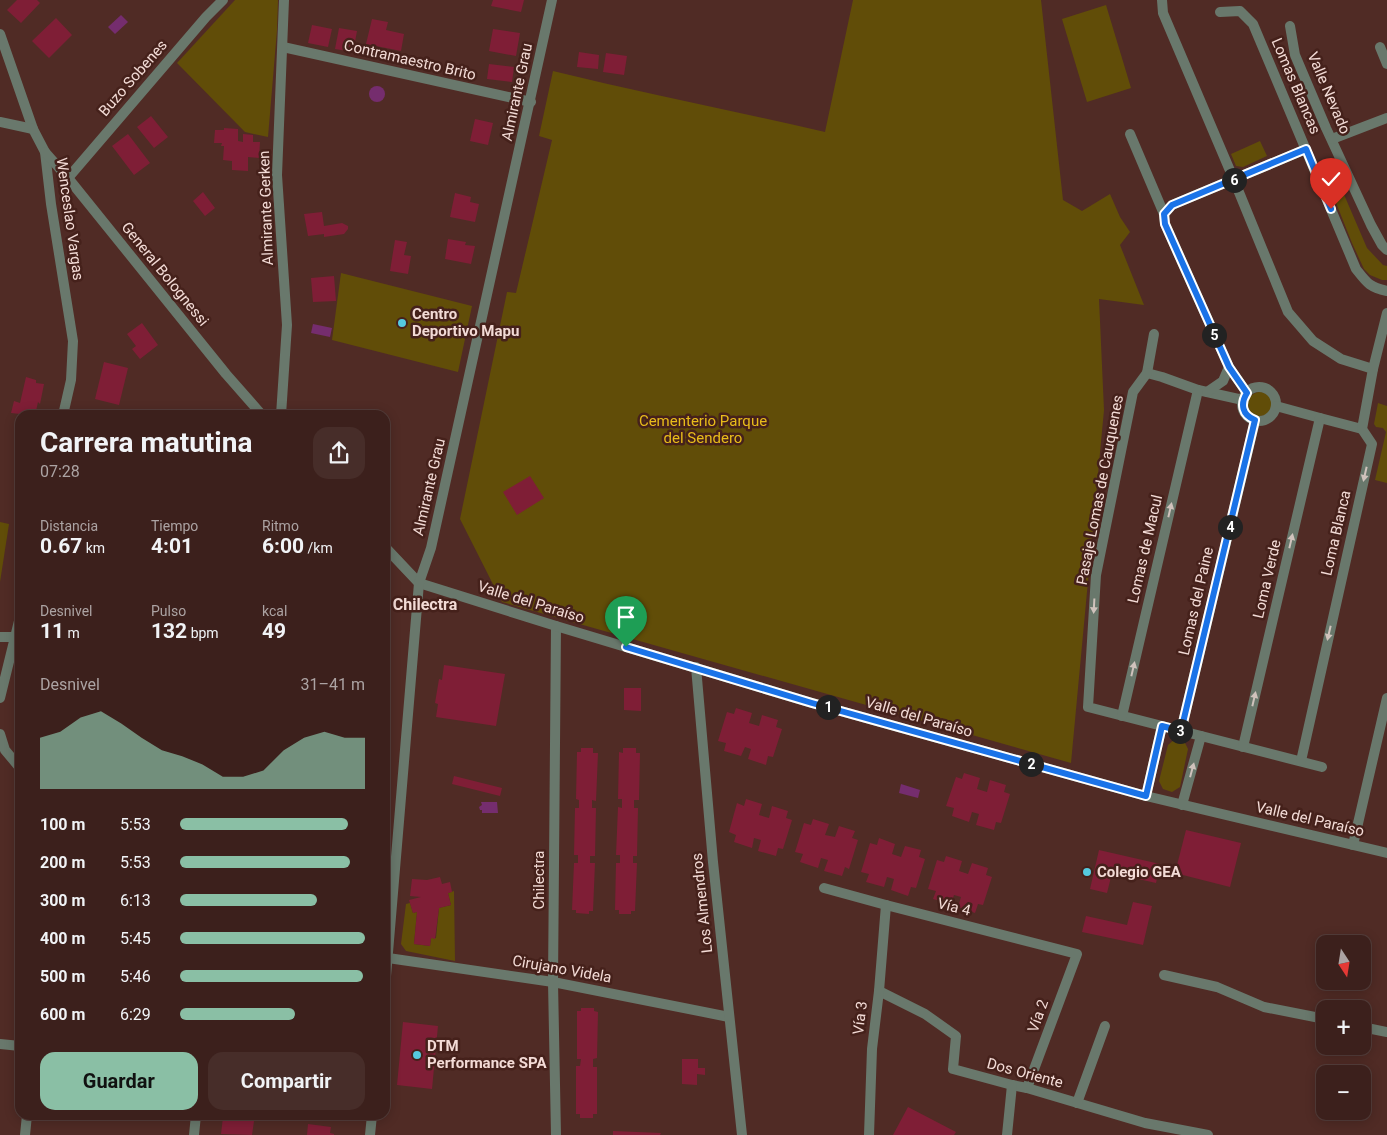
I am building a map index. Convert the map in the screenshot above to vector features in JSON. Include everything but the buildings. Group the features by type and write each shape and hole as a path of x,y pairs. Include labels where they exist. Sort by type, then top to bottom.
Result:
{"street":[{"name":"Buzo Sobenes","path":"68,178 206,17 223,0"},
{"name":"Almirante Gerken","path":"281,410 287,325 277,175 284,0"},
{"name":"Almirante Grau","path":"390,910 419,583 433,538 552,0"},
{"path":"1162,0 1163,13 1288,312 1313,341 1341,359 1373,369"},
{"name":"Lomas Blancas","path":"1220,12 1240,11 1254,24 1356,269 1368,284 1387,291"},
{"name":"Valle Nevado","path":"1290,26 1295,54 1371,224 1382,246 1387,250"},
{"name":"Wenceslao Vargas","path":"0,34 33,129 45,152 51,204 73,341 70,380 64,410"},
{"name":"Contramaestro Brito","path":"283,47 530,102"},
{"path":"1380,47 1387,64"},
{"path":"1332,139 1387,118"},
{"path":"0,122 33,129"},
{"path":"1130,134 1164,214 1165,224 1229,367 1245,396 1243,409 1246,415 1255,420 1263,421 1273,415 1276,406 1274,396 1264,388 1253,389 1245,396 1202,391 1147,373 1154,334"},
{"path":"1164,214 1172,205 1306,149"},
{"name":"General Bolognessi","path":"45,152 220,367 258,410"},
{"path":"1276,406 1362,428 1373,369 1387,313"},
{"path":"1202,391 1222,381 1229,367"},
{"name":"Pasaje Lomas de Cauquenes","path":"1122,716 1088,707 1096,575 1133,392 1147,373"},
{"name":"Lomas de Macul","path":"1122,716 1202,391"},
{"name":"Loma Verde","path":"1242,746 1320,418"},
{"name":"Lomas del Paine","path":"1181,731 1255,420"},
{"name":"Loma Blanca","path":"1301,761 1372,444 1362,428"},
{"path":"390,552 419,583"},
{"name":"Valle del Paraíso","path":"419,583 812,703 1146,796 1387,853"},
{"name":"Chilectra","path":"556,626 553,982 556,1135"},
{"path":"0,636 15,637"},
{"path":"0,698 15,641"},
{"name":"Los Almendros","path":"696,668 713,862 742,1135"},
{"path":"1353,845 1387,698"},
{"path":"1122,716 1322,767"},
{"path":"1146,796 1162,726"},
{"path":"0,734 5,750 15,762"},
{"path":"1182,805 1201,736"},
{"name":"Vía 4","path":"824,888 886,906 1077,954"},
{"name":"Vía 3","path":"869,1135 872,1049 886,906"},
{"name":"Vía 2","path":"1027,1088 1077,954"},
{"name":"Cirujano Videla","path":"390,958 553,982 729,1017"},
{"path":"1164,975 1217,987 1264,1007 1316,1016"},
{"name":"Dos Oriente","path":"879,992 925,1014 956,1036 953,1069 1027,1088 1145,1123 1208,1135"},
{"path":"1077,1103 1105,1026"},
{"path":"1371,1029 1387,1032"},
{"path":"0,1044 15,1046"},
{"path":"1007,1135 1012,1085"},
{"path":"25,1135 26,1120"},
{"path":"194,1135 196,1120"},
{"path":"370,1135 372,1120"}],"green space":[{"path":"235,0 278,0 268,137 245,132 177,63"},
{"name":"Cementerio Parque del Sendero","path":"853,0 1041,0 1063,200 1082,211 1110,194 1120,217 1130,232 1120,245 1144,305 1099,299 1104,410 1071,763 502,602 460,519 507,292 516,293 552,140 539,136 553,71 825,132"},
{"path":"1106,5 1131,88 1087,102 1062,19"},
{"path":"1260,141 1267,156 1243,167 1236,166 1231,154"},
{"path":"1330,162 1367,248 1383,265 1387,266 1387,280 1370,275 1364,269 1321,165"},
{"name":"Centro Deportivo Mapu","path":"341,273 472,306 458,372 332,340"},
{"path":"1260,392 1269,395 1272,404 1269,413 1260,416 1251,413 1248,404 1251,395"},
{"path":"1378,403 1387,406 1387,483 1375,480 1386,432 1383,428 1376,427 1374,424"},
{"path":"0,522 9,524 0,582"},
{"path":"1175,739 1184,741 1188,749 1180,787 1172,792 1163,789 1159,781 1168,745"},
{"path":"454,891 455,961 406,951 401,944 406,904 410,903 413,913 417,912 414,944 430,946 431,938 436,938 439,908 451,905 448,893"}],"shaded area":[{"path":"121,15 128,22 115,34 108,27"},
{"path":"377,86 385,94 377,102 369,94"},
{"path":"313,324 332,328 330,337 311,333"},
{"path":"901,784 920,790 918,798 899,793"},
{"path":"481,802 497,802 498,813 482,813 479,807 482,805"}],"place":[{"name":"Centro Deportivo Mapu","path":"402,323"},
{"name":"Colegio GEA","path":"1087,872"},
{"name":"DTM Performance SPA","path":"417,1055"}],"district":[{"name":"Chilectra","path":"425,604"}],"route":[{"path":"626,647 812,703 1146,796 1162,726 1181,731 1255,420 1246,415 1243,409 1242,404 1247,393 1229,367 1165,224 1164,214 1172,205 1306,149 1331,209"}]}
